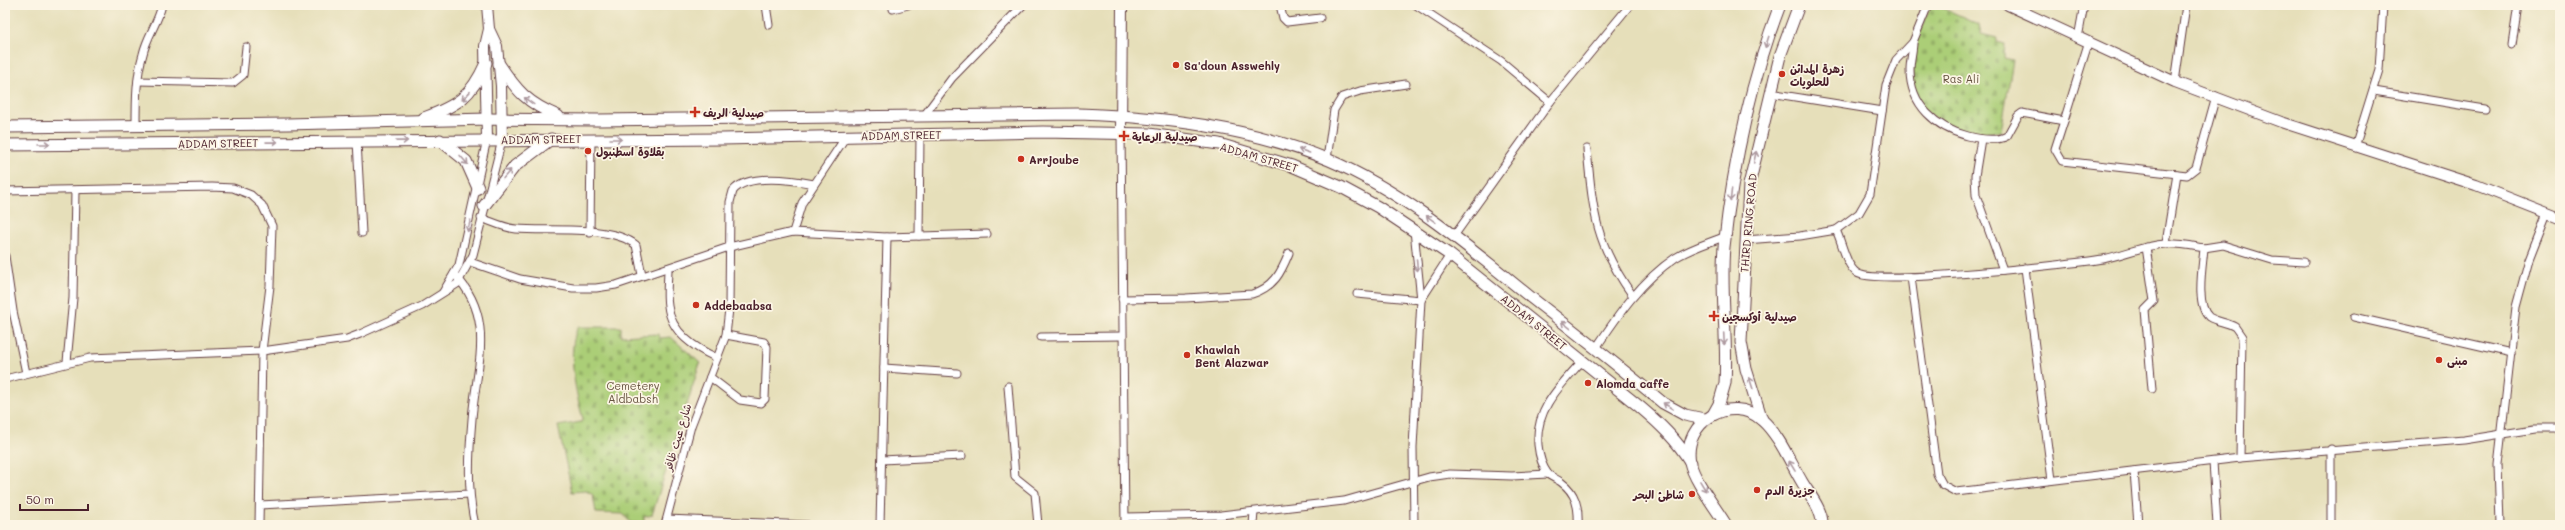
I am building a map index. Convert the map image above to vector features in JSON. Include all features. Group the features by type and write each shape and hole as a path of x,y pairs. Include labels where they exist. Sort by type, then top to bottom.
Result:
{"main road":[{"name":"THIRD RING ROAD","path":"1714,413 1720,404 1725,383 1723,336 1726,236 1733,171 1757,72 1780,5"},
{"name":"THIRD RING ROAD","path":"1762,420 1746,369 1741,342 1749,185 1770,93 1789,28 1799,5"},
{"path":"1773,23 1789,28"},
{"path":"415,121 453,107 462,101 477,82 486,63"},
{"path":"498,64 511,83 528,100 564,118"},
{"name":"ADDAM STREET","path":"5,126 564,118 599,120 923,116 1120,116 1151,118 1230,131 1276,142 1327,159 1389,190 1454,236 1664,403 1685,415 1704,420"},
{"name":"ADDAM STREET","path":"5,145 1121,132 1149,134 1219,144 1266,157 1341,187 1414,230 1450,255 1670,433 1681,446 1726,525"},
{"path":"484,206 515,166 552,139"},
{"path":"440,140 466,161 478,188"},
{"path":"1690,463 1690,442 1704,420 1714,413 1742,410 1762,420 1770,429 1817,507 1823,524"}],"street":[{"path":"136,125 138,81 143,53 157,23 162,5"},
{"path":"441,295 454,274 463,250 478,188 487,139 488,119 486,46 489,29 487,5"},
{"path":"766,5 769,25"},
{"path":"893,9 908,5"},
{"path":"923,116 952,78 1023,5"},
{"path":"1122,5 1120,116 1125,525"},
{"path":"1280,5 1282,18 1287,22 1320,18"},
{"path":"1416,5 1501,61 1550,102"},
{"path":"1454,236 1550,102 1630,5"},
{"path":"1928,5 1913,42 1910,73 1914,90 1922,109 1947,129 1981,139 2001,139 2007,136 2018,116 2022,114 2064,121"},
{"path":"2008,5 2088,44 2175,82 2216,96 2281,122 2476,185 2560,218"},
{"path":"2078,38 2084,5"},
{"path":"2175,82 2186,5"},
{"path":"2356,147 2374,91 2380,63 2383,5"},
{"path":"2512,44 2518,5"},
{"path":"5,379 67,362 90,358 262,351 347,339 385,323 441,295 460,280 470,262 502,140 497,46 489,29"},
{"path":"1745,240 1800,236 1836,230 1859,213 1870,194 1882,112 1891,71 1901,54 1913,42"},
{"path":"2088,44 2055,149 2062,161 2177,174 2190,174 2196,168 2216,96"},
{"path":"138,81 233,82 243,75 246,47"},
{"path":"1327,159 1334,110 1342,97 1360,91 1406,84"},
{"path":"2374,91 2485,109"},
{"path":"1770,93 1882,112"},
{"path":"919,236 920,134"},
{"path":"793,232 802,202 847,135"},
{"path":"590,233 591,139"},
{"path":"1981,139 1975,176 1976,195 2003,270"},
{"path":"357,141 362,233"},
{"path":"1587,149 1596,228 1609,258 1633,296"},
{"path":"2166,244 2177,174"},
{"name":"شارع عيت ظافر","path":"666,522 682,455 726,335 729,309 730,202 735,188 772,179 814,184"},
{"path":"5,192 221,187 239,190 257,199 267,212 272,226 272,255 262,351 259,525"},
{"path":"67,362 73,298 75,190"},
{"path":"2500,525 2498,465 2521,282 2547,214"},
{"path":"481,218 516,229 590,233 621,237 633,243 637,249 642,275"},
{"path":"1414,230 1421,300 1413,482 1414,525"},
{"path":"1836,230 1853,270 1857,273 1870,277 1911,277 2025,268 2105,259 2146,247 2166,244 2204,248 2223,245 2272,260 2304,262"},
{"path":"470,262 520,279 573,288 612,286 729,247 793,232 887,237 987,234"},
{"path":"1596,348 1633,296 1675,258 1726,236"},
{"path":"880,525 887,237"},
{"path":"2146,247 2154,301 2145,310 2152,388"},
{"path":"2204,248 2201,291 2205,312 2213,319 2235,326 2242,337 2240,458"},
{"path":"1122,299 1186,298 1252,294 1261,291 1276,280 1289,253"},
{"path":"1421,300 1450,255"},
{"path":"5,256 13,311 26,373"},
{"path":"668,268 668,308 676,328 690,344 717,358"},
{"path":"2025,268 2052,480"},
{"path":"454,274 469,291 478,314 482,334 472,418 469,494 475,525"},
{"path":"1911,277 1934,461 1939,480 1948,489 1956,492 2240,458 2331,449 2464,440 2502,433 2560,429"},
{"path":"1356,294 1421,300"},
{"path":"2354,317 2511,353"},
{"path":"710,377 740,400 761,403 765,399 767,347 764,342 726,335"},
{"path":"1041,337 1122,336"},
{"path":"1578,525 1575,496 1564,485 1548,474 1538,451 1538,427 1548,402 1582,361"},
{"path":"884,368 957,373"},
{"path":"1008,386 1015,476 1035,493 1038,525"},
{"path":"2331,449 2331,525"},
{"path":"882,460 962,456"},
{"path":"2213,462 2217,525"},
{"path":"2134,471 2138,525"},
{"path":"1126,517 1170,518 1254,512 1344,501 1413,482 1450,474 1512,476 1548,474"},
{"path":"260,505 469,494"},
{"path":"1253,525 1254,512"},
{"path":"666,522 808,525"}],"green space":[{"name":"Ras Ali","path":"1931,5 1936,5 1979,24 1981,34 1997,38 1997,42 2005,44 2004,58 2013,60 2001,131 1979,134 1948,128 1921,108 1912,83 1913,51"},
{"name":"Cemetery Aldbabsh","path":"578,327 621,327 621,336 658,334 660,338 671,337 700,363 652,515 644,517 644,524 631,523 623,514 596,513 593,495 586,491 572,492 558,426 581,422 583,419 575,385 572,360 574,337"}],"place":[{"name":"Sa'doun Asswehly","path":"1176,65"},
{"name":"زهرة المدائن للحلويات","path":"1782,74"},
{"name":"صيدلية الريف","path":"695,112"},
{"name":"صيدلية الرعاية","path":"1124,136"},
{"name":"بقلاوة اسطنبول","path":"588,151"},
{"name":"Arrjoube","path":"1021,159"},
{"name":"Addebaabsa","path":"696,305"},
{"name":"صيدلية أوكسجين","path":"1714,316"},
{"name":"Khawlah Bent Alazwar","path":"1187,355"},
{"name":"مبنى","path":"2439,360"},
{"name":"Alomda caffe","path":"1588,383"},
{"name":"جزيرة الدم","path":"1757,490"},
{"name":"شاطئ البحر","path":"1692,494"}]}
